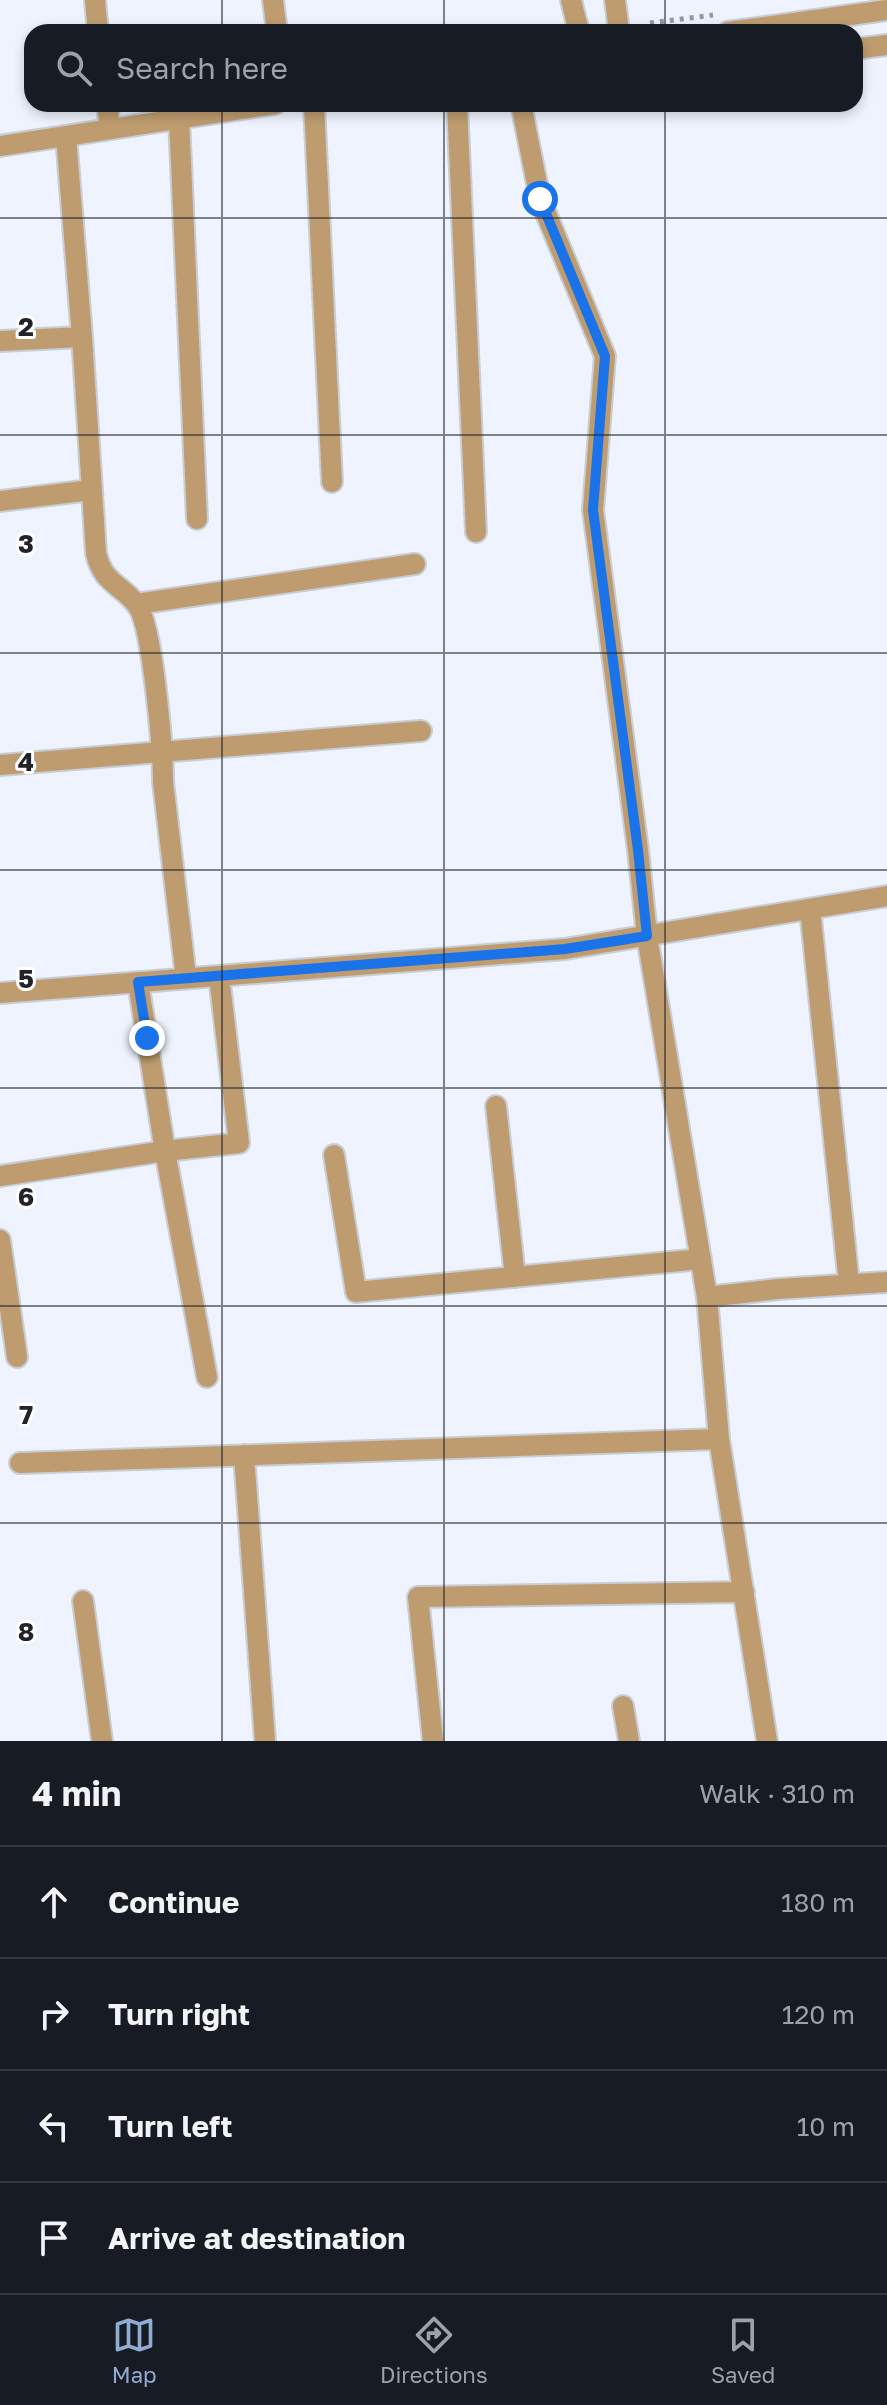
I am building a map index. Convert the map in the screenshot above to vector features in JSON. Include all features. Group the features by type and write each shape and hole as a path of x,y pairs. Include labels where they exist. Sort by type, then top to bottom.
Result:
{"street":[{"path":"95,0 97,24"},
{"path":"273,0 276,24"},
{"path":"571,0 577,24"},
{"path":"615,0 618,24"},
{"path":"786,24 887,10"},
{"path":"863,48 887,45"},
{"path":"108,112 110,129"},
{"path":"0,146 224,112"},
{"path":"314,112 332,482"},
{"path":"457,112 476,532"},
{"path":"523,112 540,199 605,356 593,510 647,936 707,1297 719,1439 767,1741"},
{"path":"179,119 197,519"},
{"path":"66,136 98,564 103,575 136,604 146,628 163,751 163,782 186,978"},
{"path":"0,341 82,337"},
{"path":"0,501 91,490"},
{"path":"136,604 415,564"},
{"path":"0,765 421,731"},
{"path":"0,993 565,949 887,896"},
{"path":"810,909 849,1284"},
{"path":"0,1176 239,1143 219,976"},
{"path":"138,982 165,1151 207,1377"},
{"path":"496,1106 515,1277"},
{"path":"334,1155 356,1292 701,1259"},
{"path":"0,1240 17,1357"},
{"path":"707,1297 887,1282"},
{"path":"20,1463 719,1439"},
{"path":"244,1455 265,1741"},
{"path":"433,1741 418,1597 744,1592"},
{"path":"83,1601 102,1741"},
{"path":"623,1706 629,1741"}],"route":[{"path":"147,1038 138,982 565,949 647,936 593,510 605,356 540,199"}]}
